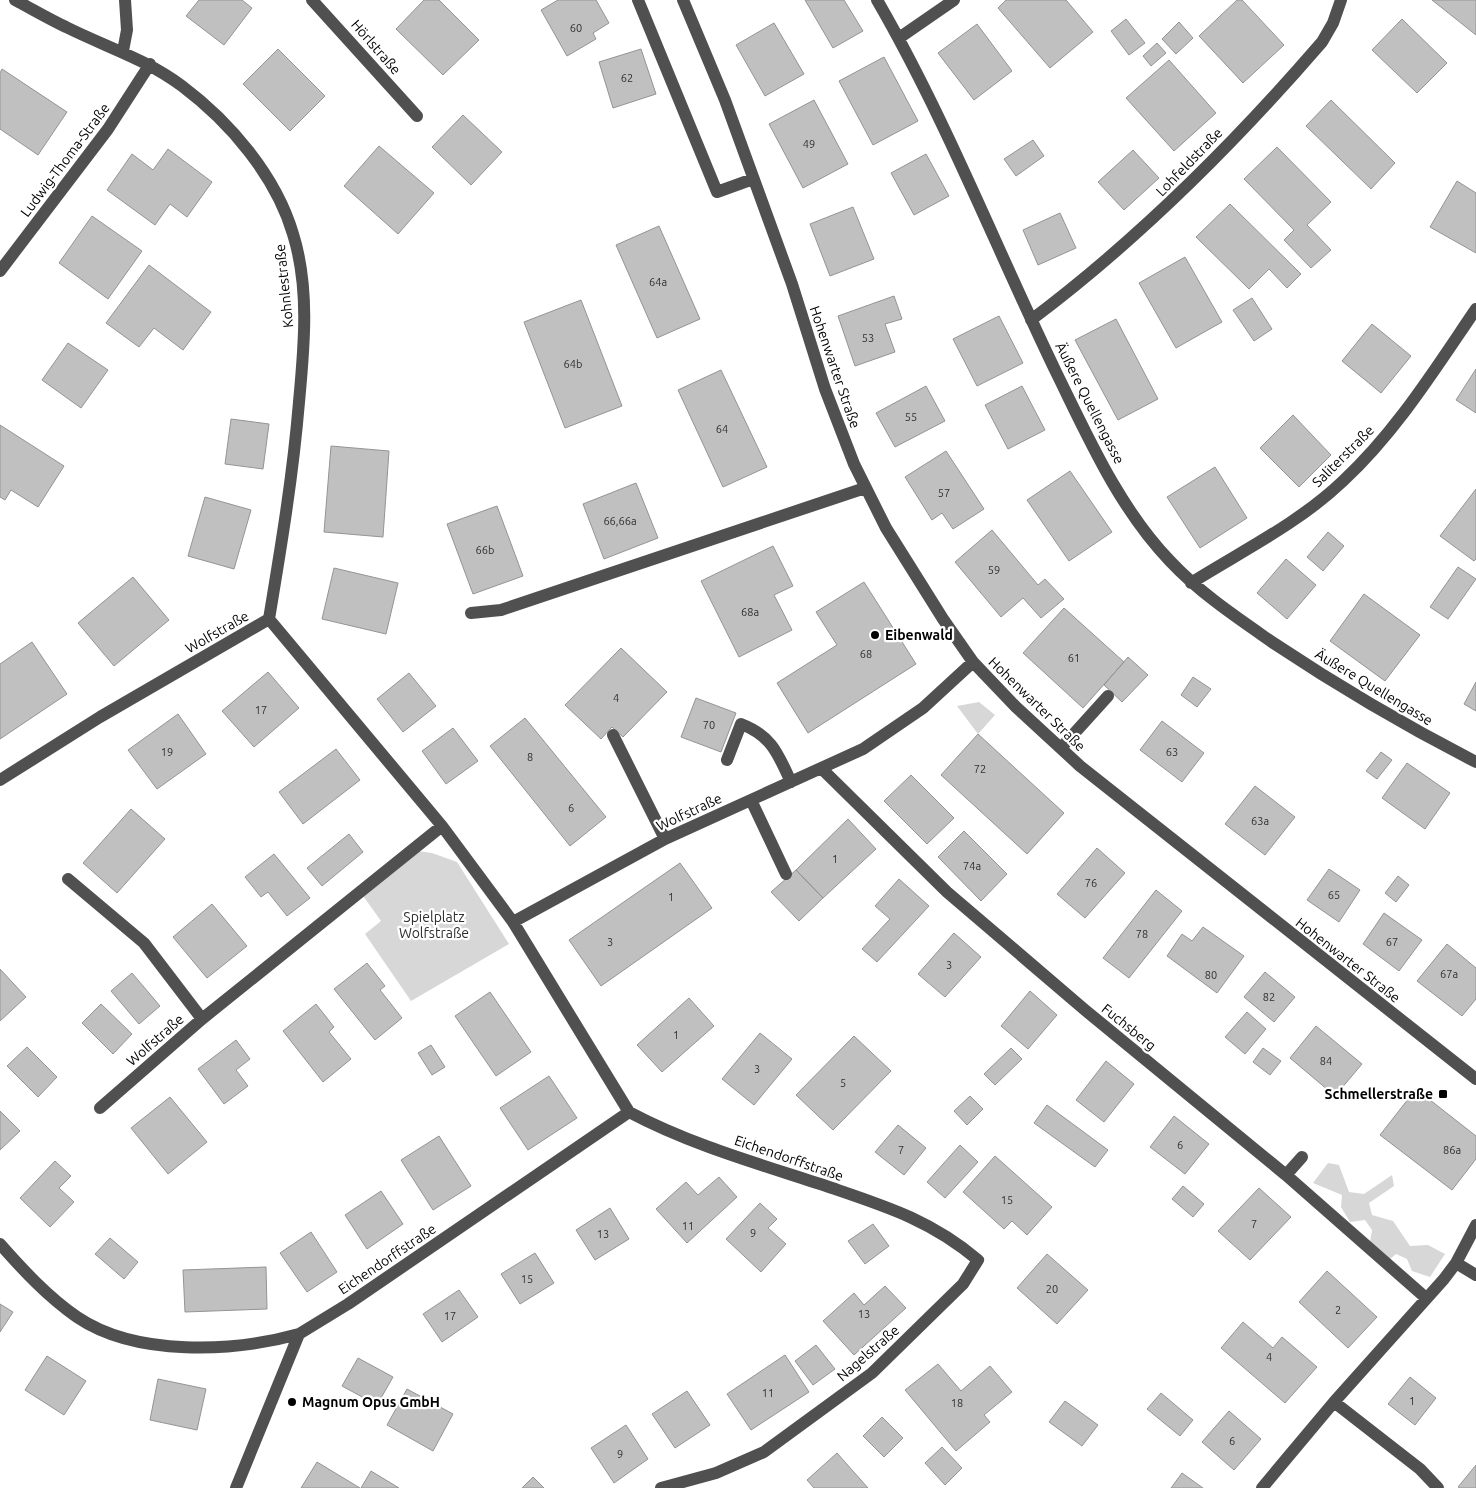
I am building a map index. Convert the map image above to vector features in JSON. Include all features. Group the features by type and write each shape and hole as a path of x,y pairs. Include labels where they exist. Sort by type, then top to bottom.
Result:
{"street":[{"name":"Kohnlestraße","path":"15,0 66,27 150,64 184,87 240,140 262,171 280,202 294,235 304,303 304,342 294,457 269,619"},
{"path":"123,51 127,30 126,0"},
{"name":"Hörlstraße","path":"312,0 417,116"},
{"path":"638,0 717,192 753,179"},
{"name":"Hohenwarter Straße","path":"683,0 725,100 792,284 825,388 865,488 913,571 973,662 1016,707 1061,748 1301,942 1476,1079"},
{"name":"Äußere Quellengasse","path":"877,0 925,88 1031,320 1098,457 1150,539 1191,583 1230,613 1300,661 1377,708 1476,762"},
{"path":"899,38 954,0"},
{"name":"Lohfeldstraße","path":"1031,320 1076,286 1161,213 1202,171 1322,42 1333,23 1341,0"},
{"name":"Ludwig-Thoma-Straße","path":"0,270 119,114 150,64"},
{"name":"Saliterstraße","path":"1191,583 1307,511 1343,482 1372,452 1405,411 1476,309"},
{"path":"470,613 501,610 865,488"},
{"name":"Wolfstraße","path":"0,780 100,718 269,619 442,826 513,922 665,838 864,749 896,728 973,662"},
{"path":"1061,748 1108,696"},
{"path":"727,760 741,724 756,730 769,740 791,782"},
{"path":"614,736 665,838"},
{"name":"Fuchsberg","path":"822,769 947,892 1085,1010 1286,1175 1426,1298"},
{"path":"751,800 786,874"},
{"name":"Wolfstraße","path":"100,1108 202,1018 442,826"},
{"path":"68,879 144,943 202,1018"},
{"path":"513,922 629,1112"},
{"name":"Eichendorffstraße","path":"299,1334 348,1304 629,1112 668,1133 886,1207"},
{"path":"1286,1175 1302,1157"},
{"name":"Nagelstraße","path":"661,1488 716,1473 764,1452 872,1373 963,1284 978,1260 955,1241 927,1224 886,1207"},
{"path":"1262,1488 1334,1402 1456,1263 1476,1225"},
{"path":"0,1244 29,1276 78,1318 105,1331 160,1345 221,1348 273,1341 299,1334"},
{"path":"1456,1263 1476,1275"},
{"path":"236,1488 299,1334"},
{"path":"1334,1402 1420,1469 1438,1488"}],"green space":[{"path":"979,702 995,715 978,734 957,706"},
{"name":"Spielplatz Wolfstraße","path":"411,850 432,853 457,862 509,944 411,1001 365,934 381,921 361,893"},
{"path":"1328,1163 1339,1165 1349,1192 1364,1194 1392,1175 1394,1186 1369,1203 1372,1215 1393,1221 1410,1246 1428,1245 1445,1254 1430,1277 1412,1271 1407,1259 1396,1254 1390,1259 1370,1243 1372,1230 1365,1220 1350,1222 1341,1207 1342,1195 1313,1183"}],"building":[{"path":"199,0 242,0 252,8 224,45 186,16"},
{"path":"424,0 439,0 479,40 443,75 396,29"},
{"path":"558,0 596,0 609,23 593,33 596,39 567,56 541,10"},
{"path":"805,0 844,0 863,31 833,48"},
{"path":"1006,0 1066,0 1093,32 1050,68 998,8"},
{"path":"1237,0 1242,0 1284,45 1243,83 1199,36"},
{"path":"1432,0 1476,0 1476,35"},
{"path":"1126,19 1145,43 1129,55 1111,31"},
{"path":"1402,19 1447,63 1417,93 1372,50"},
{"path":"1179,22 1193,38 1176,54 1162,39"},
{"path":"774,23 804,74 765,96 736,45"},
{"path":"977,24 1012,71 974,100 938,53"},
{"path":"1157,43 1166,53 1151,66 1143,56"},
{"path":"278,49 325,96 290,131 243,84"},
{"path":"641,49 656,94 613,108 599,62"},
{"path":"884,57 918,121 873,145 839,81"},
{"path":"1169,60 1216,113 1174,151 1126,98"},
{"path":"2,69 67,112 38,155 0,129 0,73"},
{"path":"814,100 848,164 803,188 769,124"},
{"path":"1331,100 1395,163 1371,189 1306,126"},
{"path":"463,115 502,152 471,185 432,147"},
{"path":"1033,140 1044,156 1016,176 1004,159"},
{"path":"379,146 434,193 398,234 344,186"},
{"path":"1277,147 1331,202 1307,225 1331,250 1311,268 1284,240 1294,230 1244,179"},
{"path":"168,149 212,182 187,217 170,204 155,225 107,190 132,154 153,170"},
{"path":"1133,150 1159,178 1124,210 1098,182"},
{"path":"926,154 949,196 914,215 891,173"},
{"path":"1457,181 1476,193 1476,253 1430,227"},
{"path":"1230,204 1301,274 1287,288 1269,269 1249,289 1196,237"},
{"path":"853,207 874,259 830,276 810,224"},
{"path":"1060,213 1076,248 1038,265 1023,230"},
{"path":"92,216 142,251 108,299 59,263"},
{"path":"659,226 700,319 657,338 616,245"},
{"path":"1185,257 1222,322 1176,348 1139,283"},
{"path":"149,265 211,312 183,350 154,328 139,347 106,323"},
{"path":"894,296 902,319 885,324 895,352 855,366 838,316"},
{"path":"1252,298 1272,329 1254,341 1233,310"},
{"path":"581,300 622,406 565,428 524,322"},
{"path":"999,316 1023,363 977,386 953,339"},
{"path":"1116,319 1158,399 1118,420 1075,340"},
{"path":"1372,324 1411,356 1381,393 1342,361"},
{"path":"68,343 108,370 81,408 42,380"},
{"path":"1476,369 1476,413 1456,400"},
{"path":"721,370 767,467 723,487 678,390"},
{"path":"926,386 945,421 895,447 876,413"},
{"path":"1022,386 1045,430 1008,449 985,405"},
{"path":"1293,415 1331,455 1299,487 1260,448"},
{"path":"231,419 269,424 263,469 225,464"},
{"path":"0,425 64,466 38,507 11,490 5,500 0,497"},
{"path":"331,446 389,451 383,537 324,532"},
{"path":"946,451 984,509 953,529 942,513 932,520 905,477"},
{"path":"1215,467 1247,518 1200,548 1167,497"},
{"path":"1070,471 1112,532 1069,561 1027,500"},
{"path":"636,483 658,538 604,559 583,504"},
{"path":"1476,489 1476,559 1474,561 1440,536"},
{"path":"205,497 251,510 234,569 188,556"},
{"path":"497,506 523,576 473,594 447,524"},
{"path":"992,530 1038,585 1045,579 1064,599 1041,618 1023,598 1001,617 955,562"},
{"path":"1328,532 1344,546 1323,571 1307,557"},
{"path":"773,546 793,586 774,595 792,630 739,657 701,581"},
{"path":"1286,559 1316,585 1287,619 1257,593"},
{"path":"1458,567 1476,579 1448,619 1430,607"},
{"path":"334,568 398,583 386,634 322,619"},
{"path":"133,577 169,620 114,666 78,623"},
{"path":"864,582 916,664 808,733 777,683 837,645 816,612"},
{"path":"1364,594 1420,635 1385,681 1330,641"},
{"path":"1064,608 1124,662 1083,708 1023,653"},
{"path":"32,642 67,694 0,739 0,664"},
{"path":"621,648 667,692 623,737 612,727 601,739 565,705"},
{"path":"1128,657 1148,675 1122,702 1104,685"},
{"path":"268,672 299,708 254,747 222,711"},
{"path":"409,673 436,706 403,732 377,699"},
{"path":"1193,677 1211,689 1197,707 1181,695"},
{"path":"1476,682 1476,711 1464,704"},
{"path":"696,698 736,713 721,752 681,737"},
{"path":"178,714 206,754 157,789 128,750"},
{"path":"525,718 606,817 570,846 490,746"},
{"path":"1162,721 1204,753 1182,782 1140,750"},
{"path":"453,728 478,761 446,784 422,751"},
{"path":"978,734 1064,813 1027,854 941,775"},
{"path":"336,749 360,780 303,824 279,792"},
{"path":"1381,752 1392,760 1377,779 1366,771"},
{"path":"1407,763 1450,793 1425,829 1382,798"},
{"path":"911,775 954,818 927,844 884,801"},
{"path":"1255,786 1295,817 1265,855 1225,824"},
{"path":"131,809 165,839 117,893 83,863"},
{"path":"848,819 876,849 823,898 796,870"},
{"path":"964,831 1007,874 981,901 938,857"},
{"path":"349,834 363,852 322,886 307,868"},
{"path":"1097,848 1125,873 1085,918 1057,894"},
{"path":"274,854 310,898 287,916 268,892 261,897 245,877"},
{"path":"680,863 712,908 601,986 569,940"},
{"path":"1329,869 1360,890 1339,922 1307,900"},
{"path":"796,870 823,898 799,921 771,892"},
{"path":"1398,876 1409,885 1396,902 1385,893"},
{"path":"899,879 929,906 877,962 862,949 890,919 875,906"},
{"path":"1156,890 1182,911 1129,978 1103,958"},
{"path":"212,904 247,946 207,978 173,937"},
{"path":"1384,913 1422,940 1399,971 1363,944"},
{"path":"1203,927 1244,956 1217,993 1167,956 1182,934 1192,941"},
{"path":"954,933 981,957 945,997 918,974"},
{"path":"1447,944 1476,968 1476,999 1462,1016 1417,981"},
{"path":"367,963 385,986 380,990 402,1018 375,1040 334,989"},
{"path":"0,969 26,997 0,1021"},
{"path":"1265,972 1295,997 1274,1022 1244,997"},
{"path":"132,973 160,1006 139,1024 111,991"},
{"path":"1030,991 1057,1015 1028,1049 1001,1026"},
{"path":"490,992 531,1052 496,1076 455,1016"},
{"path":"689,998 714,1026 662,1072 637,1045"},
{"path":"101,1004 132,1034 113,1054 82,1023"},
{"path":"316,1004 334,1027 329,1032 351,1059 323,1082 283,1031"},
{"path":"1247,1012 1266,1029 1245,1054 1225,1037"},
{"path":"1316,1026 1362,1064 1335,1096 1290,1058"},
{"path":"760,1033 792,1059 754,1105 722,1079"},
{"path":"854,1036 891,1071 833,1130 796,1095"},
{"path":"236,1040 250,1059 236,1070 248,1086 224,1104 198,1069"},
{"path":"431,1045 445,1067 432,1075 418,1053"},
{"path":"27,1047 57,1077 38,1097 7,1066"},
{"path":"1011,1048 1022,1059 995,1085 984,1074"},
{"path":"1263,1048 1281,1061 1270,1075 1253,1062"},
{"path":"1106,1061 1134,1084 1104,1122 1076,1100"},
{"path":"549,1076 577,1118 528,1150 500,1108"},
{"path":"1416,1089 1476,1136 1476,1159 1452,1190 1380,1135"},
{"path":"970,1096 983,1109 967,1125 954,1111"},
{"path":"170,1097 207,1142 168,1174 131,1128"},
{"path":"1047,1105 1108,1150 1095,1167 1034,1123"},
{"path":"0,1111 20,1131 0,1150"},
{"path":"1174,1116 1209,1144 1185,1174 1150,1147"},
{"path":"898,1125 926,1148 904,1175 875,1152"},
{"path":"439,1136 471,1186 433,1210 401,1160"},
{"path":"960,1145 978,1162 945,1198 927,1182"},
{"path":"995,1156 1052,1207 1027,1235 1012,1221 1004,1229 963,1192"},
{"path":"55,1161 71,1176 59,1188 74,1202 50,1227 20,1198"},
{"path":"719,1177 737,1197 687,1243 656,1209 686,1182 698,1195"},
{"path":"1183,1186 1204,1204 1193,1217 1172,1199"},
{"path":"1259,1188 1291,1217 1250,1260 1218,1231"},
{"path":"381,1191 403,1224 367,1249 345,1215"},
{"path":"760,1203 777,1219 768,1228 786,1244 761,1272 726,1239"},
{"path":"610,1208 629,1239 595,1260 576,1230"},
{"path":"873,1224 889,1246 865,1264 848,1241"},
{"path":"311,1232 337,1272 307,1292 280,1253"},
{"path":"110,1238 138,1262 124,1279 95,1254"},
{"path":"535,1253 554,1283 520,1304 501,1274"},
{"path":"1047,1254 1088,1290 1057,1324 1017,1288"},
{"path":"266,1267 267,1309 185,1312 183,1270"},
{"path":"1327,1271 1377,1317 1348,1348 1299,1302"},
{"path":"885,1286 906,1308 854,1355 823,1321 854,1293 864,1305"},
{"path":"459,1290 478,1317 442,1342 423,1314"},
{"path":"0,1304 13,1312 0,1332"},
{"path":"1243,1322 1273,1348 1282,1337 1317,1367 1285,1403 1221,1348"},
{"path":"816,1345 835,1369 813,1385 795,1361"},
{"path":"785,1355 809,1392 751,1430 727,1394"},
{"path":"47,1356 86,1381 64,1415 25,1390"},
{"path":"358,1358 393,1377 377,1405 342,1386"},
{"path":"938,1364 961,1391 990,1366 1012,1392 984,1415 990,1422 956,1451 905,1390"},
{"path":"1410,1377 1436,1398 1415,1425 1388,1404"},
{"path":"158,1379 206,1389 197,1430 150,1420"},
{"path":"407,1389 453,1414 433,1451 387,1425"},
{"path":"687,1391 710,1425 675,1448 652,1414"},
{"path":"1161,1393 1193,1420 1180,1436 1147,1409"},
{"path":"1065,1401 1098,1425 1082,1446 1049,1422"},
{"path":"1229,1411 1261,1439 1234,1470 1202,1442"},
{"path":"882,1417 903,1438 884,1457 863,1436"},
{"path":"626,1425 648,1459 614,1483 591,1448"},
{"path":"942,1447 962,1468 945,1485 925,1463"},
{"path":"837,1453 868,1488 814,1488 807,1480"},
{"path":"317,1462 360,1488 301,1488"},
{"path":"1476,1465 1476,1488 1458,1487"},
{"path":"371,1471 399,1488 361,1488"},
{"path":"1182,1473 1203,1488 1171,1488"},
{"path":"533,1477 544,1488 522,1488"}],"place":[{"name":"Eibenwald","path":"875,635"},
{"name":"Schmellerstraße","path":"1443,1094"},
{"name":"Magnum Opus GmbH","path":"292,1402"}]}
